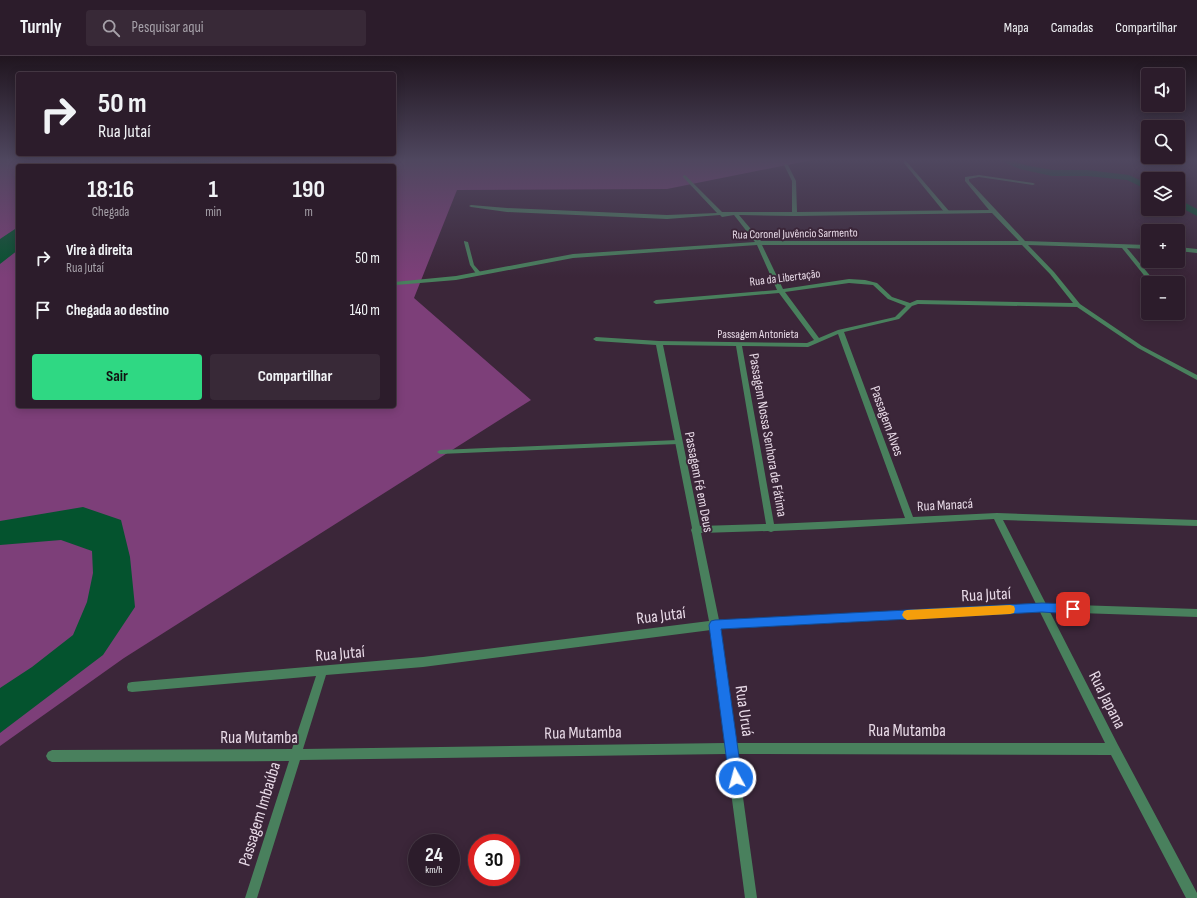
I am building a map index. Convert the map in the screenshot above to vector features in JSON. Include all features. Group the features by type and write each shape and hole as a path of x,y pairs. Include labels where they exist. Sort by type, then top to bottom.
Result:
{"street":[{"path":"706,198 722,215"},
{"path":"795,198 795,214"},
{"path":"982,198 1052,273 1078,305 1140,348 1197,378"},
{"path":"471,206 535,212 667,217 722,215 735,213 795,214 993,212"},
{"path":"735,213 759,243 781,291 818,341"},
{"name":"Rua Coronel Juvêncio Sarmento","path":"396,283 479,274 587,254 690,249 759,243 1024,243 1141,247"},
{"path":"1123,246 1147,276"},
{"path":"1185,250 1197,251"},
{"name":"Rua da Libertação","path":"656,302 781,291 849,282 865,282 875,284 890,298 896,301 910,304"},
{"path":"910,304 928,301 952,303 1078,305"},
{"name":"Passagem Antonieta","path":"596,339 739,346 808,346 840,331 897,318 910,304"},
{"name":"Passagem Alves","path":"840,331 910,520"},
{"name":"Passagem Fé em Deus","path":"659,343 715,625"},
{"name":"Passagem Nossa Senhora de Fátima","path":"739,346 771,529"},
{"name":"Rua Manacá","path":"695,530 771,529 997,516 1197,523"},
{"name":"Rua Japana","path":"997,516 1114,749 1193,898"},
{"name":"Rua Jutaí","path":"132,687 322,672 423,662 715,625 1042,608 1197,614"},
{"name":"Rua Uruá","path":"715,625 751,898"},
{"name":"Passagem Imbaúba","path":"251,898 322,672"},
{"name":"Rua Mutamba","path":"52,756 296,755 732,748 1114,749"}],"lane":[{"path":"935,198 947,212"},
{"path":"466,242 472,265 479,274"},
{"path":"440,452 678,442"}],"shaded area":[{"path":"0,198 16,198 16,408 396,408 396,198 454,198 414,298 531,400 124,658 0,746"},
{"path":"16,228 16,252 0,264 0,239"},
{"path":"83,507 121,520 130,557 135,607 103,655 0,733 0,688 32,667 73,635 87,602 93,573 92,551 61,540 0,545 0,521"}],"waterway":[{"path":"1185,206 1197,213"}],"slow traffic":[{"path":"907,615 1010,609"}],"route":[{"path":"736,778 715,625 1042,608 1073,609"}]}
